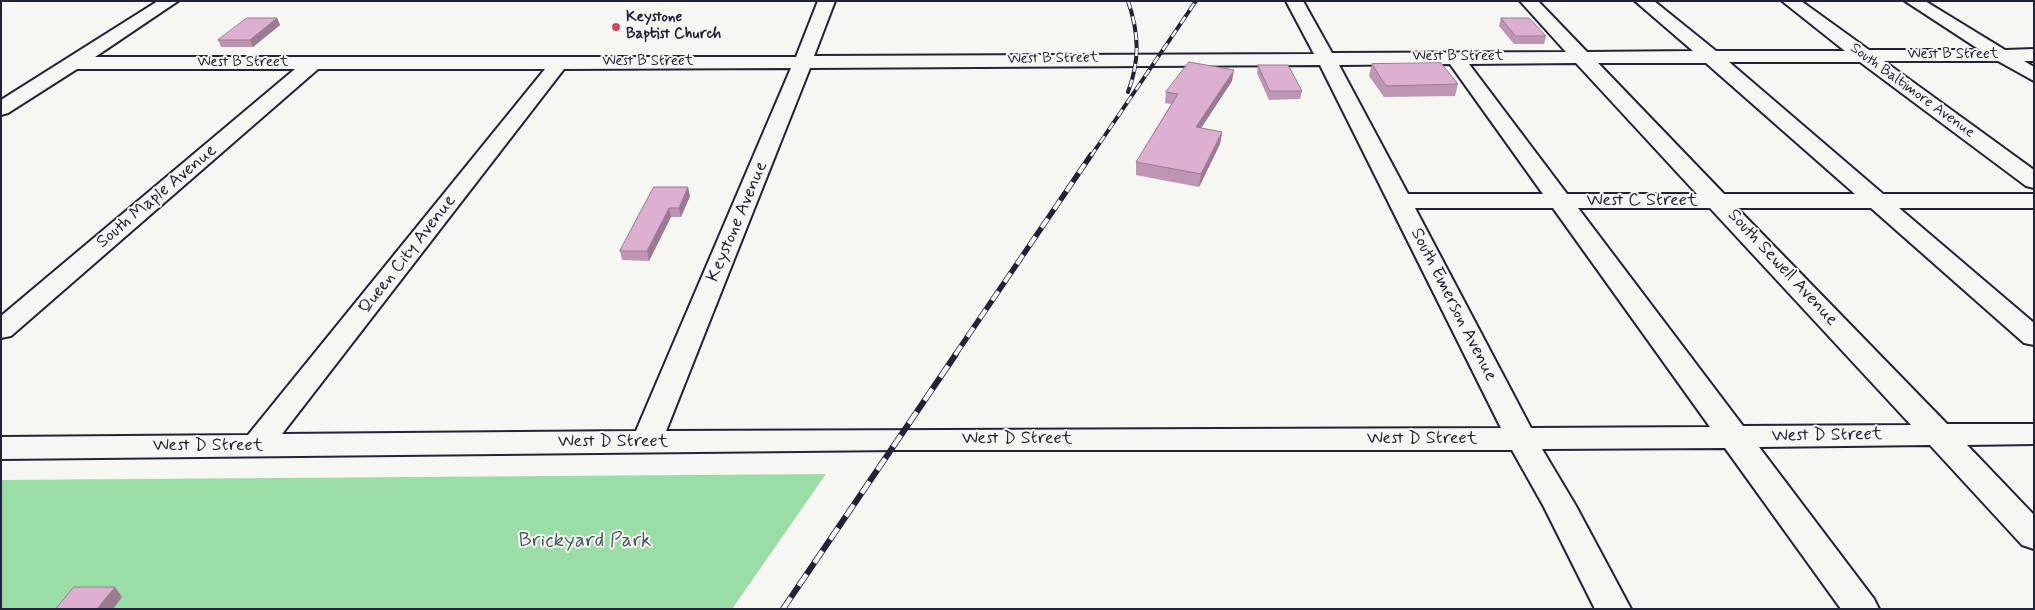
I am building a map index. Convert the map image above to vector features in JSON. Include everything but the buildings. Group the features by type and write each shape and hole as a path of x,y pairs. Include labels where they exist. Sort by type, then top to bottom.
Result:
{"street":[{"path":"1,109 170,1"},
{"name":"Keystone Avenue","path":"646,442 758,174 827,1"},
{"name":"South Emerson Avenue","path":"1294,1 1326,58 1521,439 1560,506 1613,609"},
{"name":"South Sewell Avenue","path":"1528,1 2034,536"},
{"path":"1643,1 1710,56 2034,337"},
{"name":"South Baltimore Avenue","path":"1790,1 2034,181"},
{"path":"1913,1 2034,75"},
{"name":"West B Street","path":"73,63 559,63 2034,55"},
{"path":"1454,57 1861,609"},
{"name":"South Maple Avenue","path":"1,330 313,63"},
{"name":"Queen City Avenue","path":"256,446 559,63"},
{"name":"West C Street","path":"1400,201 2034,201"},
{"name":"West D Street","path":"1,448 898,439 1521,439 2034,434"}],"green space":[{"name":"Brickyard Park","path":"826,474 732,609 1,609 1,480"}],"railway":[{"path":"1128,1 1132,13 1137,46 1135,69 1128,92"},
{"path":"1091,156 1196,1"},
{"path":"955,355 1091,155"},
{"path":"783,609 956,354"}],"place":[{"name":"Keystone Baptist Church","path":"616,27"}]}
